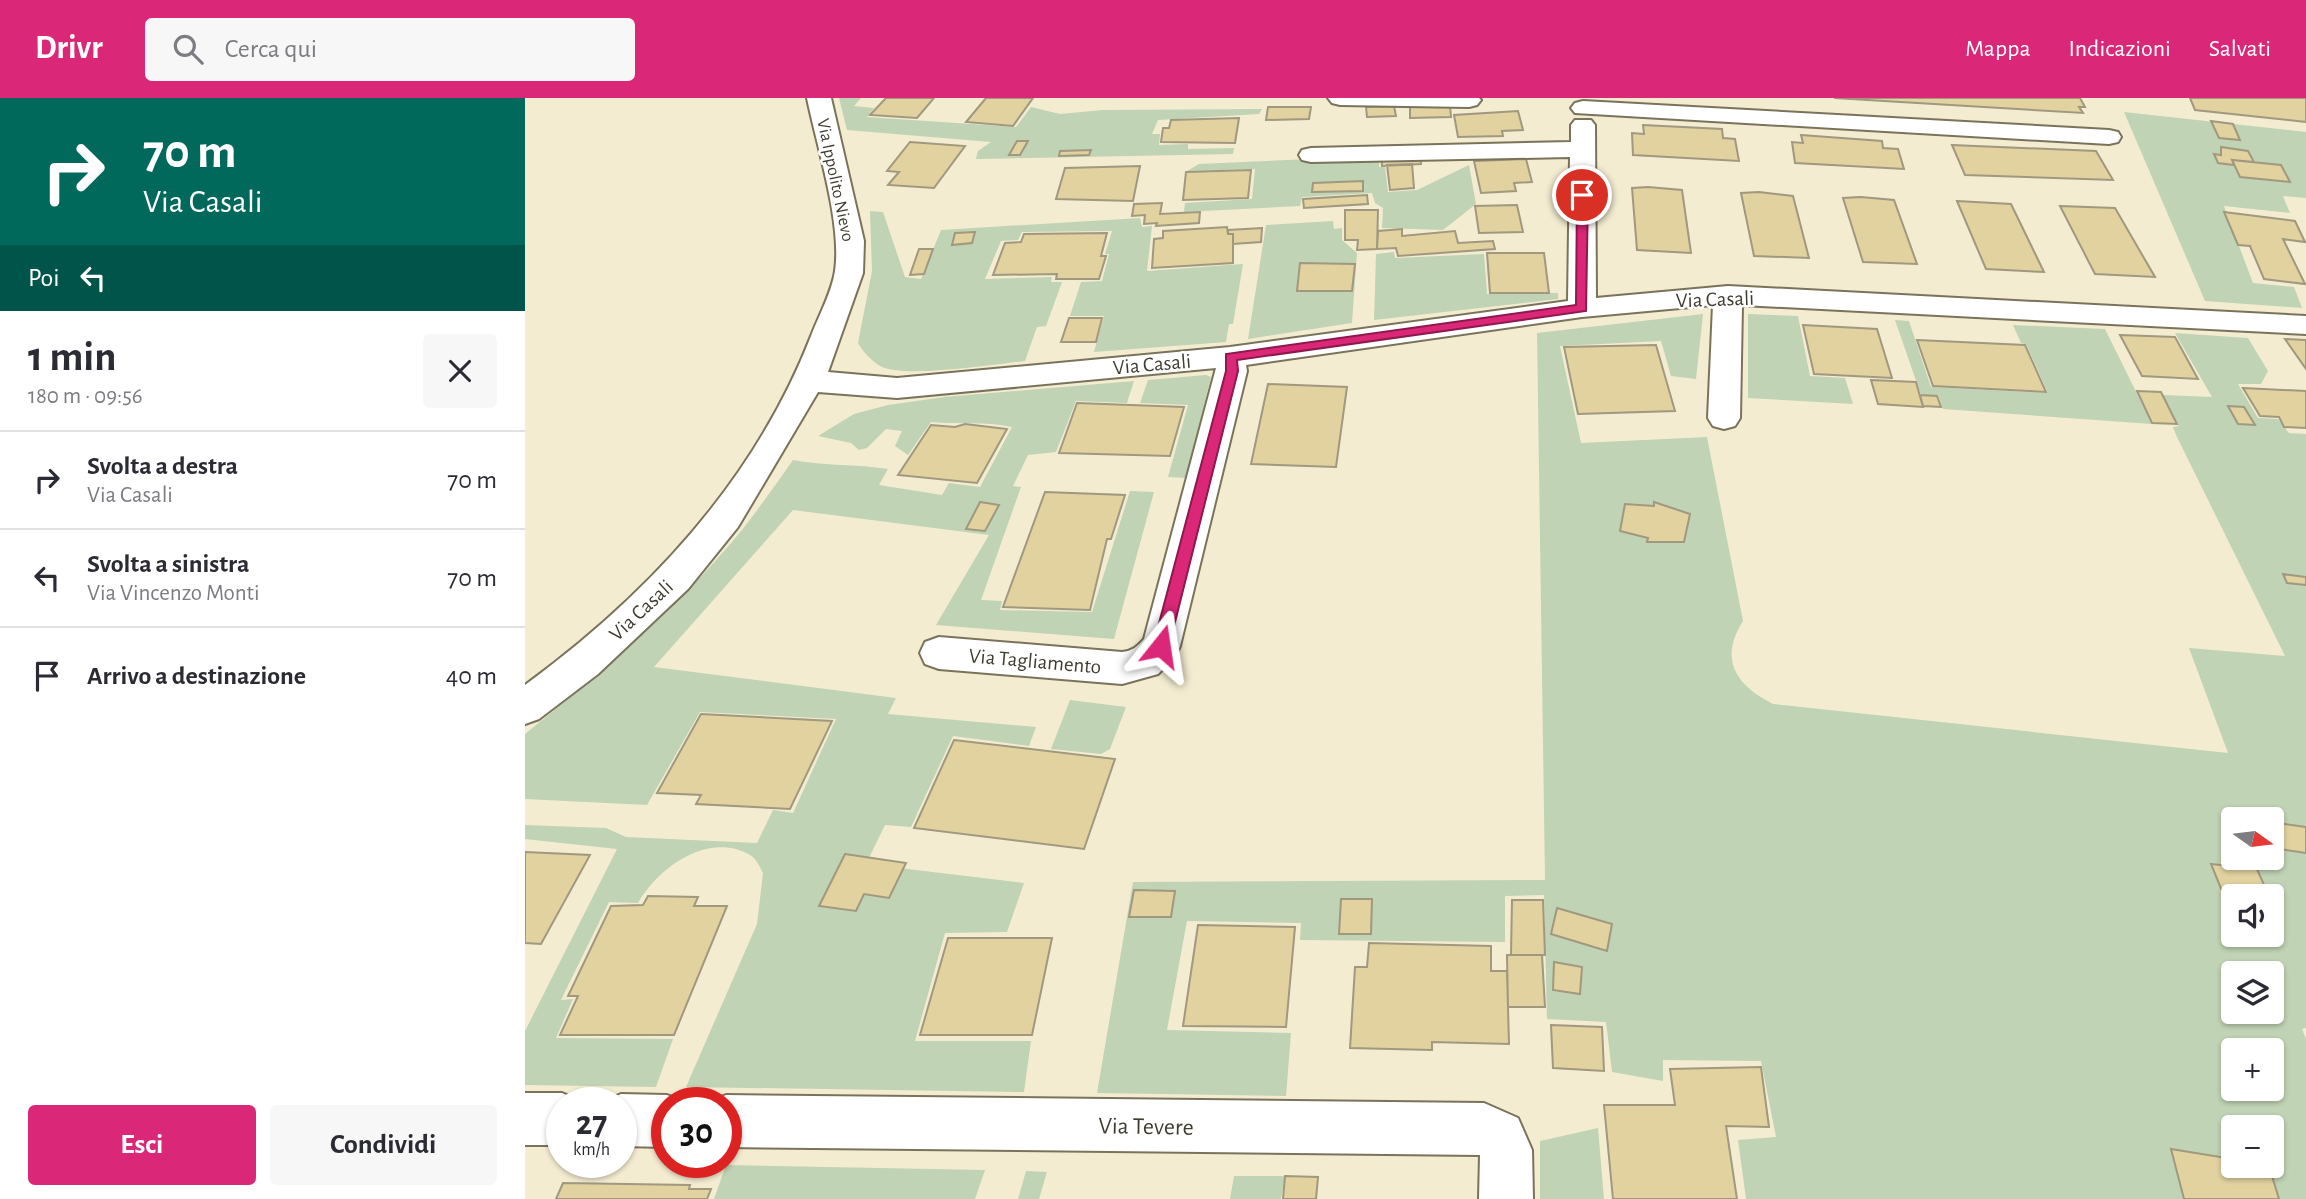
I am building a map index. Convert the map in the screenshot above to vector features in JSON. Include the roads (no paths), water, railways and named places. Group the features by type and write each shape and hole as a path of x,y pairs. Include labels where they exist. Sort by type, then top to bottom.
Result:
{"street":[{"name":"Via Ippolito Nievo","path":"809,381 838,308 849,263 850,242 819,98"},
{"path":"1340,98 1469,100"},
{"path":"1582,308 1583,103 2109,137"},
{"path":"1311,152 1582,146"},
{"name":"Via Casali","path":"525,707 584,663 675,579 726,518 809,381 897,388 1230,357 1582,308 1728,295 2306,325"},
{"path":"1724,418 1728,295"},
{"name":"Via Tagliamento","path":"939,653 1122,668 1138,667 1150,660 1161,646 1232,371 1230,357"},
{"path":"525,1119 546,1119"},
{"name":"Via Tevere","path":"742,1121 1484,1129 1500,1136 1506,1150 1506,1199"}]}
